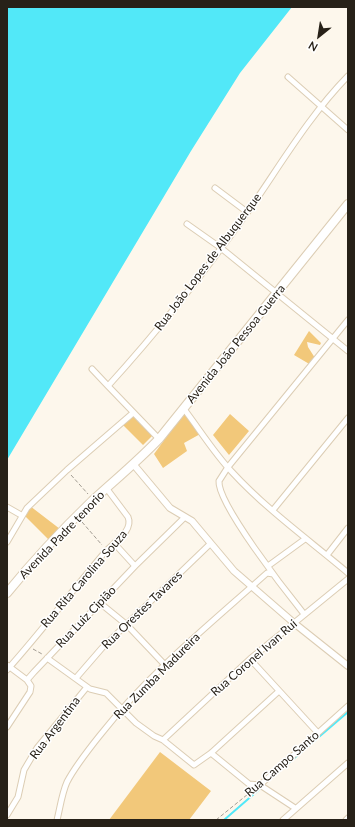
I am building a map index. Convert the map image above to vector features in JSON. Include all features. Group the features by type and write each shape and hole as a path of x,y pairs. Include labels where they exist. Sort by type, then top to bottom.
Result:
{"main road":[{"name":"Avenida João Pessoa Guerra","path":"118,479 159,439 184,410 348,204"},
{"name":"Avenida Padre tenorio","path":"7,593 47,546 93,500 118,479"}],"street":[{"name":"Rua João Lopes de Albuquerque","path":"108,386 159,327 221,248 321,106 348,76"},
{"path":"288,77 348,130"},
{"path":"215,188 247,212"},
{"path":"187,224 221,248 334,338 348,351"},
{"path":"304,614 247,538 218,486 218,481 348,320"},
{"path":"92,369 159,439"},
{"path":"184,410 209,445 251,491 305,539 348,573"},
{"path":"7,542 22,515 67,470 133,413"},
{"path":"273,510 348,418"},
{"path":"134,465 170,508 192,521 210,544 252,587 348,666"},
{"name":"Rua Rita Carolina Souza","path":"8,667 107,550 128,528 130,521 107,489"},
{"path":"7,507 22,515"},
{"name":"Rua Luiz Cipião","path":"27,680 135,566 185,516"},
{"path":"327,555 348,528"},
{"path":"268,566 305,539"},
{"path":"114,543 135,566"},
{"name":"Rua Orestes Tavares","path":"76,678 102,648 210,544"},
{"name":"Rua Zumba Madureira","path":"57,820 68,781 78,765 120,709 165,665 267,573 273,574"},
{"name":"Rua Coronel Ivan Rui","path":"163,740 250,659 348,579"},
{"path":"100,603 127,625 165,665"},
{"path":"47,658 88,688 103,691 120,709 154,736 163,740 189,762 197,764 279,691"},
{"path":"250,659 318,733"},
{"path":"7,726 30,692 31,686 27,680 8,667"},
{"name":"Rua Argentina","path":"7,815 18,797 24,770 37,748 88,688"},
{"name":"Rua Campo Santo","path":"260,784 348,706"},
{"path":"211,753 249,784 260,784 294,808"},
{"path":"283,820 294,808 322,787 348,763"}],"path":[{"path":"67,470 93,500"},
{"path":"77,516 107,550"},
{"path":"28,645 47,658"},
{"name":"Rua Campo Santo","path":"216,820 260,784"}],"shaded area":[{"path":"309,331 321,343 320,345 307,342 308,347 315,358 311,365 294,355"},
{"path":"184,413 202,433 184,443 187,451 163,468 154,454"},
{"path":"230,414 249,431 229,455 213,435"},
{"path":"133,415 153,435 143,445 123,425"},
{"path":"30,506 60,529 49,540 23,514"},
{"path":"160,752 211,791 189,820 109,820"}],"water":[{"path":"7,7 292,7 240,73 191,151 7,460"}],"waterway":[{"path":"271,778 348,712"},
{"path":"224,820 262,787"}]}
